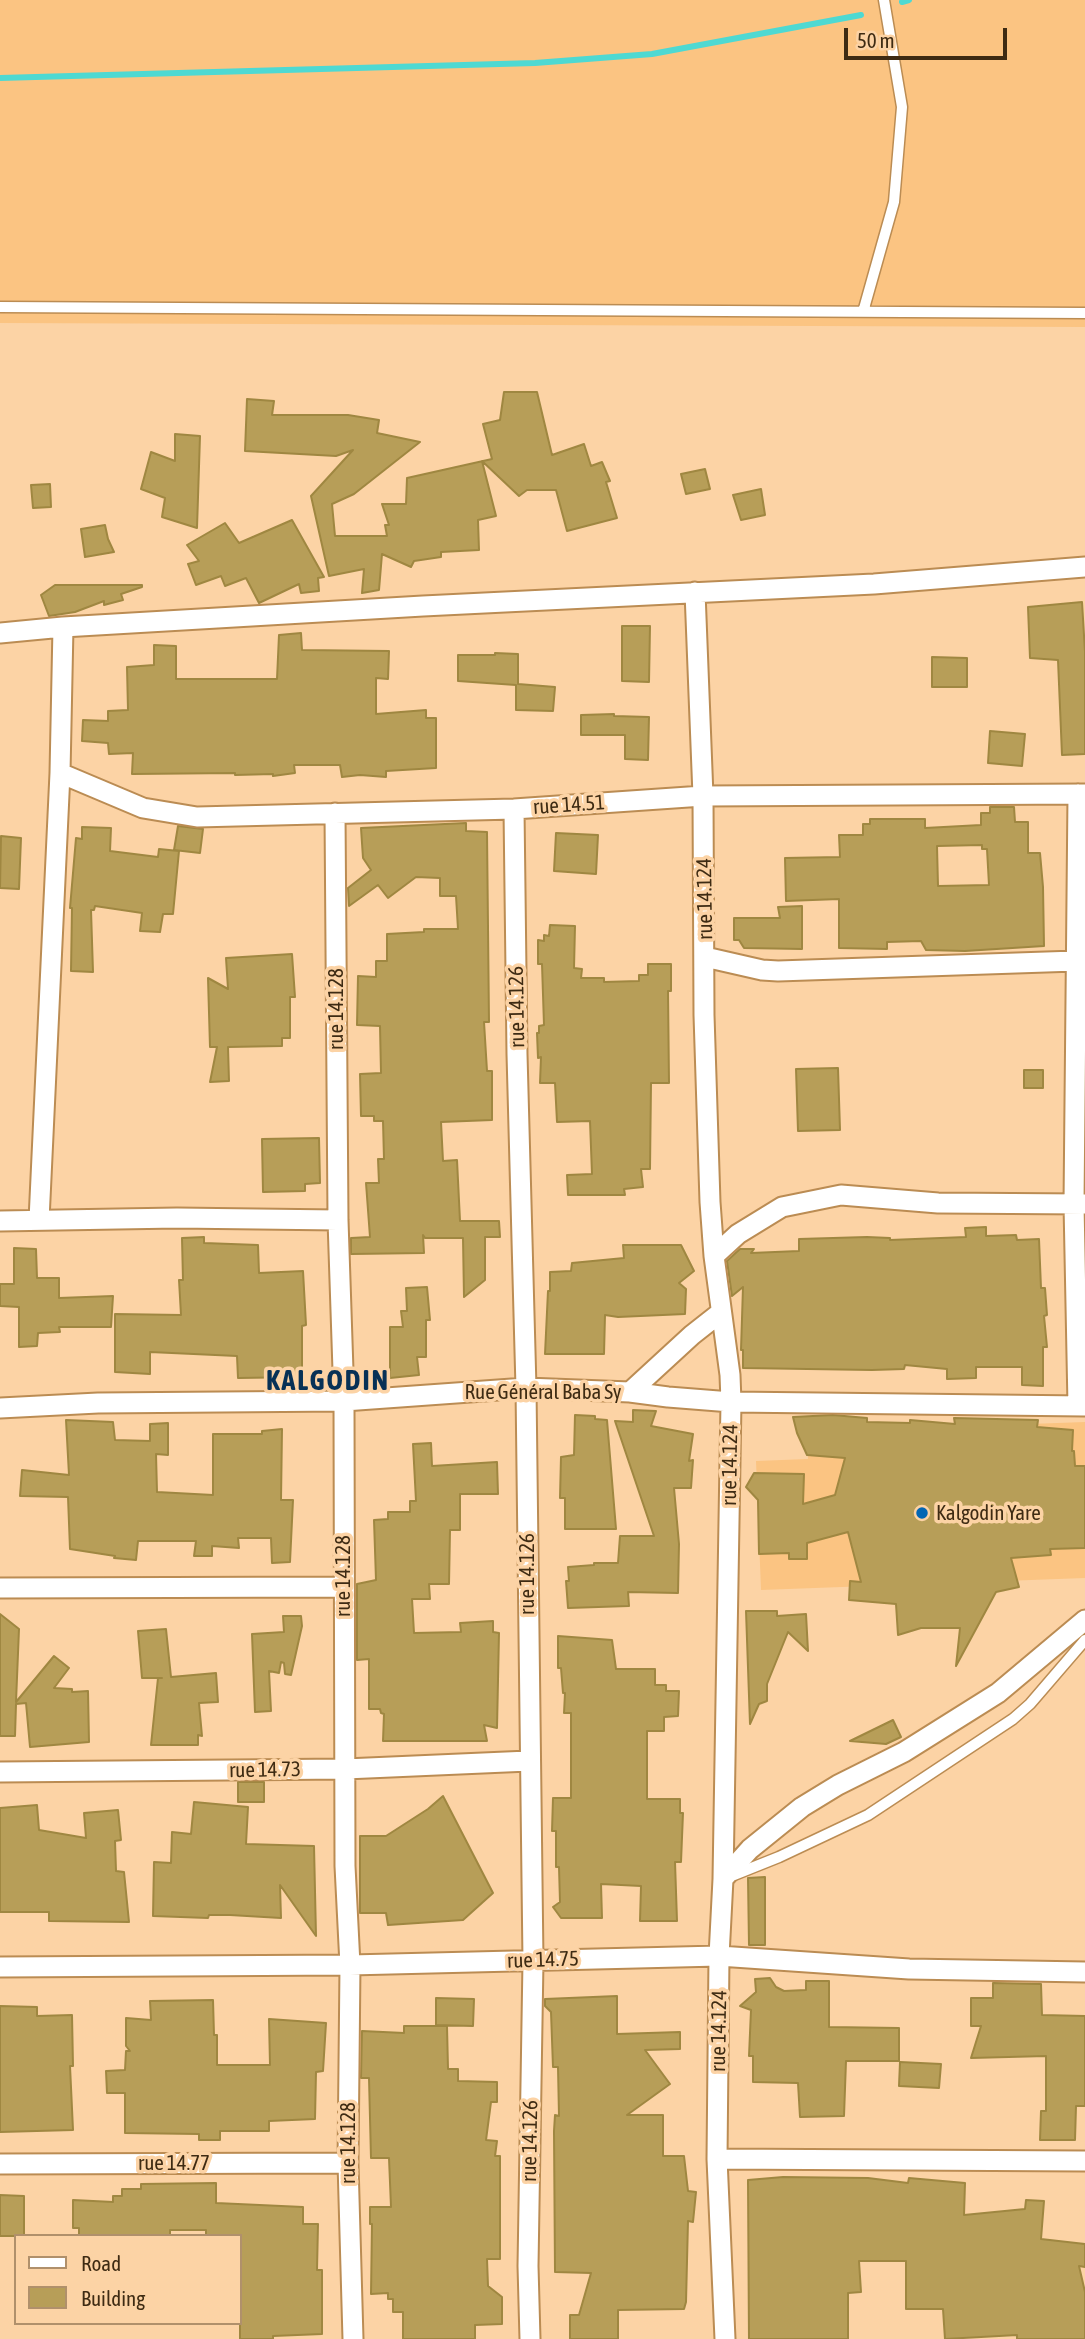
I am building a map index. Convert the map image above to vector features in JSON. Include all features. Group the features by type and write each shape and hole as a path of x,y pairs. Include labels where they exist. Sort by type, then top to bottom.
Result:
{"street":[{"path":"0,633 63,627 874,584 1085,567"},
{"name":"rue 14.124","path":"695,592 703,796 704,1028 714,1256 730,1375 731,1402 723,1879 719,1956 718,2159 725,2339"},
{"path":"39,1220 60,773 63,627"},
{"name":"rue 14.51","path":"60,773 143,808 197,817 514,809 703,796 1082,794"},
{"path":"1082,794 1076,961 1082,1406"},
{"name":"rue 14.126","path":"514,809 526,1388 533,1961 528,2266 530,2339"},
{"name":"rue 14.128","path":"335,813 338,1220 344,1401 345,1866 350,1965 348,2163 353,2339"},
{"path":"705,957 778,971 1076,961"},
{"path":"714,1256 738,1234 782,1207 841,1195 938,1203 1080,1204"},
{"path":"0,1221 338,1220"},
{"path":"630,1392 720,1313"},
{"name":"Rue Général Baba Sy","path":"0,1408 344,1401 526,1388 630,1392 731,1402 1082,1406"},
{"path":"0,1588 343,1587"},
{"path":"723,1879 750,1849 802,1807 838,1785 904,1752 998,1693 1085,1620"},
{"name":"rue 14.73","path":"0,1772 345,1769 529,1761"},
{"name":"rue 14.75","path":"0,1967 350,1965 719,1956 909,1969 1085,1972"},
{"path":"718,2159 1085,2161"},
{"name":"rue 14.77","path":"0,2164 348,2163"}],"lane":[{"path":"863,312 894,202 902,107 884,0"},
{"path":"0,307 1085,313"},
{"path":"723,1879 779,1857 868,1815 1013,1719 1030,1704 1085,1640"}],"shaded area":[{"path":"0,0 1085,0 1085,327 0,323"},
{"name":"Kalgodin Yare","path":"1085,1422 1085,1578 761,1590 756,1461 808,1459 807,1432"}],"building":[{"path":"504,392 537,392 552,455 584,444 591,466 602,462 610,481 606,482 617,518 567,531 556,490 527,490 519,496 482,461 492,459 483,424 500,420"},
{"path":"247,399 274,401 272,415 348,415 379,420 377,433 420,442 354,494 332,504 335,536 387,536 385,525 389,525 382,504 406,504 407,478 482,461 496,516 478,520 479,550 441,552 441,557 414,561 411,567 382,554 379,590 362,593 364,569 329,576 311,496 353,450 336,456 245,451"},
{"path":"175,434 200,436 197,528 162,517 165,498 141,489 151,452 175,461"},
{"path":"705,469 710,489 686,494 681,474"},
{"path":"50,484 51,507 33,508 31,485"},
{"path":"761,489 765,515 741,520 733,495"},
{"path":"292,520 324,577 318,578 319,591 301,593 299,584 259,603 246,578 225,586 221,576 196,585 188,564 199,561 187,545 225,523 239,543"},
{"path":"105,525 114,552 85,557 81,529"},
{"path":"55,585 142,587 121,594 123,600 104,605 104,601 75,612 49,616 41,595"},
{"path":"1082,602 1085,754 1062,755 1058,660 1030,658 1028,607"},
{"path":"622,626 650,626 649,682 622,681"},
{"path":"301,633 302,650 389,651 388,679 376,678 376,714 426,710 426,718 436,718 436,768 386,771 386,777 342,777 340,765 294,765 295,773 273,776 235,773 132,774 133,753 109,754 108,743 82,741 83,720 108,721 108,711 128,710 127,667 154,665 154,645 176,646 176,679 277,679 279,635"},
{"path":"518,654 518,684 555,687 553,711 516,710 516,685 458,681 458,655"},
{"path":"932,657 967,658 967,687 932,687"},
{"path":"581,715 649,717 648,760 625,759 625,735 581,735"},
{"path":"990,731 1025,734 1022,766 988,763"},
{"path":"990,807 1014,807 1015,822 1028,822 1028,853 1040,853 1044,946 965,951 926,950 921,941 887,942 887,949 839,948 839,899 786,901 785,858 840,857 839,835 863,835 863,824 870,824 870,819 925,819 925,828 981,825 981,813 990,813","holes":["982,845 982,849 987,849 989,885 938,886 937,846"]},
{"path":"466,823 466,831 487,832 489,1022 484,1022 487,1071 492,1071 492,1120 441,1122 443,1161 457,1160 460,1221 499,1221 500,1237 485,1237 485,1280 464,1297 463,1238 425,1238 423,1235 424,1253 351,1254 351,1238 370,1237 366,1183 379,1183 378,1159 384,1159 383,1121 374,1121 374,1116 361,1116 360,1074 381,1073 380,1026 357,1025 358,976 376,977 376,961 387,961 387,934 424,932 424,929 458,929 456,896 440,896 440,878 416,877 388,898 378,885 349,906 348,888 371,870 363,858 361,828"},
{"path":"178,826 203,829 200,853 174,850"},
{"path":"82,827 111,828 110,851 158,857 159,849 179,851 173,914 163,914 160,932 140,931 142,913 95,906 94,910 91,910 93,972 71,971 70,908 76,838 82,839"},
{"path":"556,833 598,835 596,874 554,871"},
{"path":"1,836 21,838 19,889 0,888"},
{"path":"802,906 802,949 744,948 739,940 734,940 734,918 780,918 778,907"},
{"path":"550,925 575,926 574,968 582,969 581,978 604,978 604,982 639,981 639,975 648,975 648,964 671,964 671,991 668,991 669,1083 651,1083 650,1169 641,1169 643,1187 624,1189 625,1195 568,1195 567,1175 592,1174 590,1121 557,1122 555,1083 540,1083 541,1057 538,1058 537,1033 539,1026 544,1025 542,964 538,964 538,940 544,941 544,935 549,936"},
{"path":"292,954 295,997 290,997 290,1038 282,1038 282,1046 228,1047 229,1081 210,1082 217,1047 210,1047 208,978 228,989 226,958"},
{"path":"838,1068 840,1130 798,1131 796,1069"},
{"path":"1024,1070 1043,1070 1043,1088 1024,1088"},
{"path":"319,1138 320,1183 305,1184 305,1191 263,1192 262,1139"},
{"path":"986,1227 986,1236 1016,1235 1017,1240 1039,1239 1041,1288 1045,1288 1047,1315 1044,1316 1047,1347 1043,1347 1043,1386 1022,1385 1022,1367 976,1367 976,1378 947,1379 947,1369 905,1365 904,1369 872,1370 743,1368 743,1287 732,1296 727,1261 740,1249 754,1249 751,1253 799,1251 799,1239 966,1237 965,1228"},
{"path":"204,1237 204,1243 258,1245 259,1273 303,1271 306,1325 302,1326 302,1377 238,1378 237,1356 150,1352 150,1374 115,1372 115,1314 181,1315 179,1280 183,1280 182,1238"},
{"path":"623,1245 681,1245 694,1271 679,1283 686,1289 685,1314 618,1317 605,1315 604,1354 545,1354 550,1272 571,1271 572,1263 624,1258"},
{"path":"14,1248 36,1249 37,1278 59,1278 59,1298 113,1296 111,1327 59,1327 60,1332 38,1333 37,1346 19,1347 19,1307 0,1306 0,1284 14,1284"},
{"path":"427,1287 430,1320 426,1320 426,1357 417,1357 419,1375 390,1378 390,1327 403,1327 401,1311 407,1311 406,1288"},
{"path":"633,1410 656,1411 651,1426 693,1434 689,1461 693,1460 691,1488 674,1488 679,1544 678,1593 628,1592 629,1606 568,1608 568,1567 618,1563 620,1536 654,1536 615,1421 633,1422"},
{"path":"575,1415 607,1420 616,1529 565,1529 565,1498 560,1498 561,1457 574,1455"},
{"name":"Kalgodin Yare","path":"833,1415 867,1418 867,1422 910,1423 910,1420 955,1424 954,1418 1038,1420 1037,1427 1073,1430 1072,1451 1075,1466 1085,1466 1085,1548 1050,1549 1051,1555 1011,1558 1019,1587 996,1592 956,1666 960,1628 921,1628 898,1635 896,1604 849,1600 850,1581 861,1582 848,1532 807,1543 807,1559 789,1559 789,1553 759,1554 758,1500 746,1487 754,1473 804,1474 803,1504 835,1495 845,1458 807,1455 793,1417"},
{"path":"66,1420 113,1422 115,1440 150,1441 150,1424 168,1423 168,1455 156,1454 157,1492 213,1495 213,1434 262,1434 262,1431 282,1429 281,1500 293,1500 290,1562 272,1563 271,1538 238,1538 239,1548 212,1546 212,1556 194,1556 196,1541 138,1541 136,1560 70,1549 68,1497 20,1496 22,1470 69,1475"},
{"path":"431,1443 432,1466 497,1462 498,1494 460,1494 460,1530 450,1530 449,1584 429,1584 430,1599 412,1599 414,1633 461,1632 460,1623 493,1621 493,1632 499,1633 497,1728 484,1725 487,1741 383,1741 384,1714 380,1709 369,1709 369,1659 357,1660 357,1584 376,1580 374,1520 388,1519 388,1512 410,1512 410,1501 416,1501 413,1444"},
{"path":"746,1611 777,1611 777,1616 806,1614 808,1651 788,1632 767,1684 767,1701 759,1704 750,1724"},
{"path":"0,1614 19,1629 16,1702 54,1656 69,1668 54,1688 72,1689 72,1692 88,1691 89,1742 30,1747 26,1703 16,1704 15,1736 0,1736"},
{"path":"283,1616 301,1616 302,1626 291,1675 285,1674 284,1663 281,1662 279,1673 269,1671 271,1711 255,1712 252,1634 284,1632"},
{"path":"166,1629 171,1677 216,1673 218,1702 199,1703 202,1736 198,1735 198,1745 151,1745 158,1678 142,1678 138,1631"},
{"path":"558,1636 612,1640 616,1669 655,1669 655,1685 666,1685 666,1691 679,1691 678,1716 664,1717 664,1731 647,1731 647,1799 680,1799 680,1813 683,1813 681,1862 675,1862 677,1921 640,1921 641,1886 601,1884 602,1918 561,1918 553,1907 560,1902 556,1831 552,1831 553,1798 571,1798 571,1713 564,1713 565,1693 561,1668 558,1668"},
{"path":"893,1720 901,1737 886,1744 850,1741"},
{"path":"238,1782 264,1782 264,1802 238,1802"},
{"path":"443,1796 493,1893 463,1920 388,1925 386,1913 360,1913 360,1836 386,1836"},
{"path":"194,1802 248,1807 246,1844 314,1846 316,1936 280,1885 281,1918 230,1915 209,1915 208,1918 153,1916 154,1862 171,1863 172,1832 191,1834"},
{"path":"37,1805 39,1830 86,1838 84,1813 118,1810 121,1840 115,1841 116,1871 124,1872 129,1922 49,1921 49,1912 0,1912 0,1808"},
{"path":"765,1877 765,1945 749,1945 748,1878"},
{"path":"770,1978 776,1987 784,1991 806,1990 806,1981 829,1981 829,2027 899,2028 899,2061 846,2061 844,2116 800,2117 798,2083 753,2082 753,2056 749,2056 751,2010 740,2006 756,1992 755,1979"},
{"path":"993,1983 1041,1984 1042,2015 1085,2016 1085,2106 1076,2106 1075,2140 1040,2140 1041,2111 1046,2111 1046,2056 971,2058 981,2026 971,2026 971,1998 993,1998"},
{"path":"617,1996 617,2034 680,2032 680,2049 645,2050 670,2084 627,2115 663,2115 663,2156 684,2156 688,2191 696,2192 693,2222 688,2221 686,2302 684,2309 618,2310 618,2339 570,2339 570,2315 579,2315 591,2273 555,2272 554,2131 555,2115 559,2116 558,2067 553,2067 551,2012 545,2006 545,1999"},
{"path":"436,1998 474,1999 473,2026 436,2025"},
{"path":"213,2000 217,2065 270,2065 269,2019 326,2023 323,2071 316,2072 315,2119 269,2121 269,2131 220,2131 220,2140 199,2140 199,2134 125,2133 125,2093 107,2093 106,2071 125,2070 126,2051 130,2051 126,2046 126,2018 151,2020 150,2001"},
{"path":"0,2006 37,2007 37,2016 72,2015 73,2066 70,2066 73,2130 0,2132"},
{"path":"404,2026 447,2026 448,2069 458,2069 458,2081 497,2082 497,2102 491,2102 486,2140 497,2141 495,2156 500,2156 500,2259 487,2259 488,2286 502,2297 502,2324 475,2325 475,2339 403,2339 403,2312 393,2312 393,2299 388,2299 388,2293 371,2294 370,2207 391,2207 389,2158 371,2158 369,2078 361,2078 362,2031 404,2033"},
{"path":"900,2062 941,2064 939,2088 899,2086"},
{"path":"783,2177 868,2178 908,2183 909,2178 965,2183 964,2215 1025,2209 1026,2200 1044,2201 1041,2239 1085,2244 1085,2267 1079,2266 1085,2292 1085,2339 1017,2339 1017,2335 945,2339 943,2309 906,2309 906,2261 859,2261 861,2292 848,2293 848,2339 749,2339 748,2180"},
{"path":"216,2183 216,2203 303,2207 303,2224 318,2224 317,2270 322,2270 322,2334 240,2339 242,2234 170,2230 170,2234 79,2234 79,2228 73,2228 73,2200 113,2202 113,2196 122,2196 122,2189 141,2189 141,2184"},
{"path":"0,2195 24,2196 24,2234 0,2236"}],"waterway":[{"path":"902,2 909,0"},
{"path":"0,78 535,63 652,54 861,15"}],"place":[{"name":"Kalgodin Yare","path":"922,1513"}],"district":[{"name":"KALGODIN","path":"328,1381"}]}
